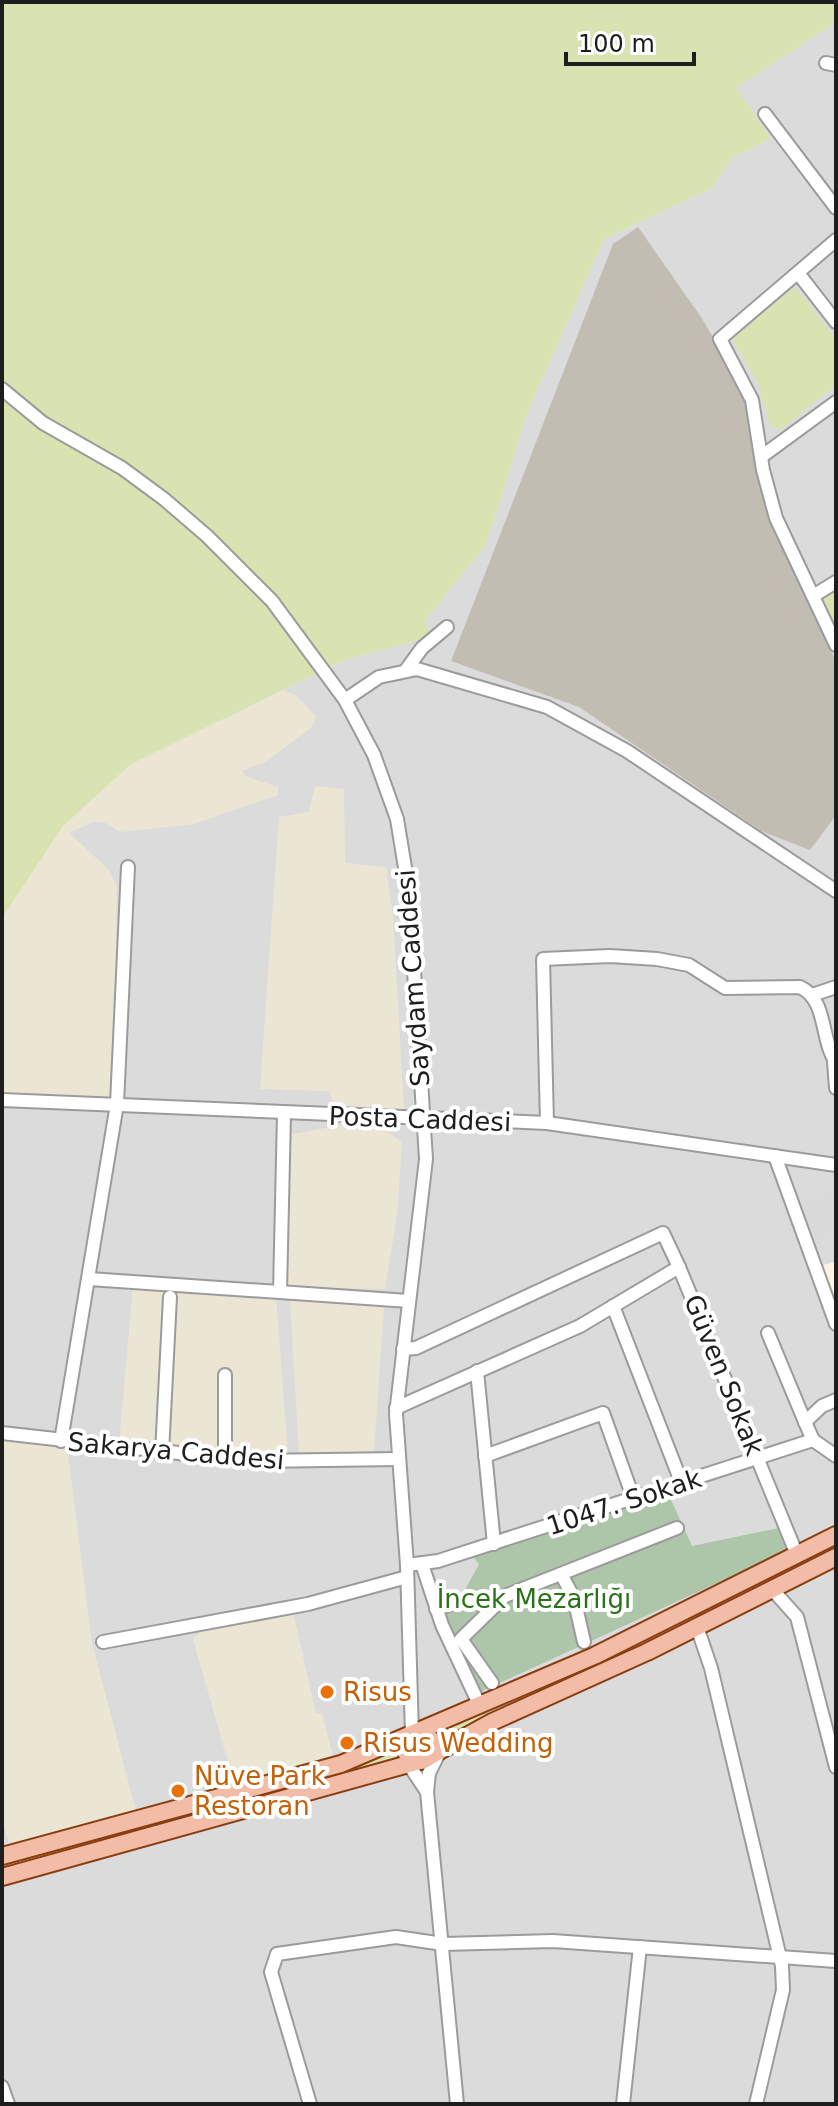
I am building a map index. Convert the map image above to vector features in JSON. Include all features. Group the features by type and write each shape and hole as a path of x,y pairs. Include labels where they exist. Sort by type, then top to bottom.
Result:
{"main road":[{"path":"2,1856 298,1777 412,1734 654,1627 836,1535"},
{"path":"2,1877 416,1762 439,1753 492,1722 697,1627 836,1557"},
{"path":"412,1734 421,1733 432,1741 430,1755 416,1762"}],"street":[{"path":"765,114 836,208"},
{"path":"835,640 776,518 761,457 752,400 720,339 836,240"},
{"path":"798,273 836,322"},
{"name":"Saydam Caddesi","path":"2,389 43,423 131,474 196,525 272,601 345,700 383,777 403,845 409,892 426,1177 396,1408 407,1571 412,1734"},
{"path":"761,457 836,402"},
{"path":"813,596 836,582"},
{"path":"406,670 422,648 447,627"},
{"path":"345,700 379,677 406,670 432,671 572,719 627,751 836,891"},
{"path":"61,1441 117,1104 128,867"},
{"path":"547,1123 543,959 610,956 670,961 695,968 719,987 791,985 812,995 836,987"},
{"path":"812,995 835,1062 836,1088"},
{"name":"Posta Caddesi","path":"2,1100 547,1123 836,1165"},
{"path":"280,1292 284,1114"},
{"path":"775,1156 836,1324"},
{"path":"403,1349 416,1348 663,1233 679,1267"},
{"name":"Güven Sokak","path":"396,1408 580,1326 679,1267 797,1555"},
{"path":"89,1279 409,1301"},
{"path":"162,1453 170,1297"},
{"path":"613,1306 682,1484"},
{"path":"768,1333 813,1440 836,1456"},
{"path":"477,1371 494,1544"},
{"path":"225,1375 225,1460"},
{"path":"805,1422 822,1406 836,1400"},
{"path":"485,1456 603,1413 634,1500"},
{"name":"Sakarya Caddesi","path":"2,1433 225,1460 399,1459"},
{"name":"1047. Sokak","path":"103,1642 308,1604 422,1564 757,1461 813,1440"},
{"path":"492,1683 461,1639 491,1606 505,1596 677,1528"},
{"path":"422,1564 436,1609 480,1706"},
{"path":"561,1574 571,1591 584,1642"},
{"path":"772,1589 797,1617 836,1767"},
{"path":"436,1609 464,1600 491,1606"},
{"path":"697,1627 711,1668 780,1958 783,1990 756,2104"},
{"path":"439,1753 429,1773 427,1792 457,2104"},
{"path":"416,1762 427,1792"},
{"path":"310,2104 271,1972 275,1958 306,1948 385,1937 443,1944 553,1941 836,1961"},
{"path":"623,2104 640,1947"},
{"path":"2,2087 8,2104"}],"shaded area":[{"path":"836,22 836,2104 2,2104 2,918 63,826 131,764 346,659 432,637 424,622 487,543 527,414 604,239 712,188 733,157 771,139 735,88"},
{"path":"638,227 701,317 747,394 765,504 836,662 836,815 810,850 761,831 579,707 451,661 613,244"},
{"path":"2,671 256,681 296,695 316,717 311,728 265,762 242,771 245,776 278,787 278,795 194,824 120,832 104,822 93,822 69,833 108,869 117,887 113,1099 2,1094"},
{"path":"315,786 344,789 345,863 386,867 393,916 404,1110 332,1104 330,1091 260,1089 279,817 309,812"},
{"path":"342,1125 382,1128 402,1142 397,1215 385,1289 286,1287 288,1135"},
{"path":"835,1186 836,1234 814,1241 801,1203"},
{"path":"836,1261 836,1309 821,1266"},
{"path":"133,1286 276,1297 288,1454 220,1453 119,1444"},
{"path":"290,1300 384,1306 374,1453 304,1456 299,1453"},
{"path":"2,1438 67,1446 92,1643 136,1811 9,1844 2,1816"},
{"path":"290,1612 294,1616 316,1714 322,1713 333,1756 234,1783 193,1639 203,1629"}],"green space":[{"path":"2,2 836,2 836,22 736,88 771,139 733,157 712,188 604,239 527,414 487,543 424,622 433,637 346,659 131,764 63,826 2,918"},
{"path":"795,287 836,339 836,385 780,430 770,426 758,383 732,339"},
{"path":"836,586 836,626 820,600"},
{"name":"İncek Mezarlığı","path":"668,1493 692,1546 779,1528 791,1549 478,1693 442,1612 472,1603 466,1588 479,1564 474,1558 477,1552"},
{"path":"836,1543 836,1548 634,1651 447,1740 441,1727 492,1710 593,1667"},
{"path":"393,1747 397,1761 2,1868 2,1862 310,1781 361,1764"}],"place":[{"name":"Risus","path":"327,1692"},
{"name":"Risus Wedding","path":"347,1743"},
{"name":"Nüve Park Restoran","path":"178,1791"}]}
